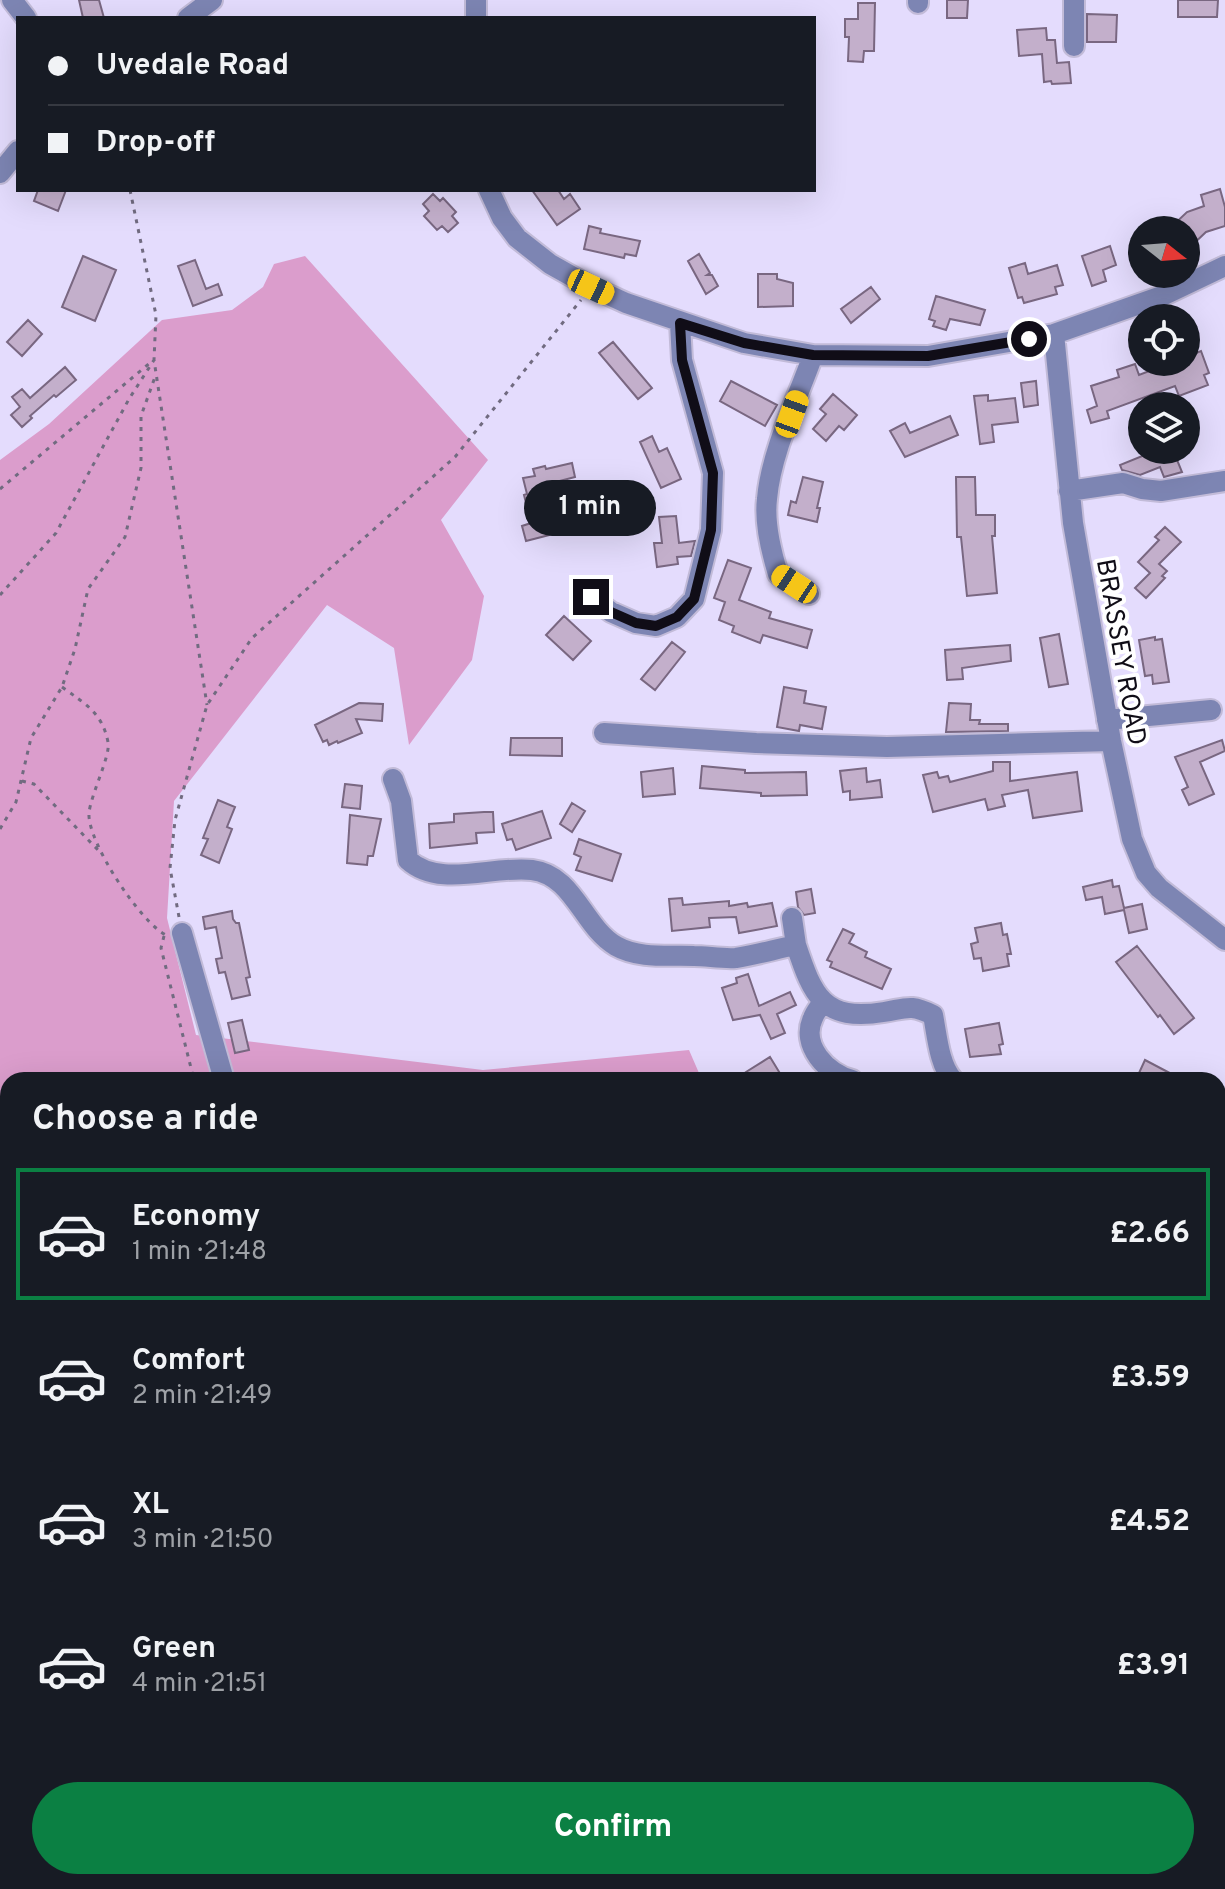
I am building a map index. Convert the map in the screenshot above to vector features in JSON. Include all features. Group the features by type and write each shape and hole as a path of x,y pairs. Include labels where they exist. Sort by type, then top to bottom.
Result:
{"street":[{"path":"12,0 24,16"},
{"path":"191,16 212,0"},
{"path":"1074,0 1074,46"},
{"path":"0,173 16,153"},
{"path":"490,192 502,218 517,238 550,264 591,287 680,323 744,343 813,355 928,356 1054,334 1162,296 1225,266"},
{"path":"591,597 611,612 636,623 656,626 677,617 694,599 711,530 713,473 682,360 680,323"},
{"name":"BRASSEY ROAD","path":"1054,334 1069,491 1107,720 1132,839 1146,873 1159,888 1225,940"},
{"path":"809,594 778,574 772,555 766,502 771,472 813,355"},
{"path":"1069,491 1123,483 1161,491 1225,481"},
{"path":"1107,720 1211,710"},
{"path":"604,733 756,743 887,747 1111,741"},
{"path":"393,779 401,801 404,866 448,875 534,870 557,880 597,929 615,945 642,955 735,958 796,945"},
{"path":"792,918 796,945 810,987 823,1001 839,1011 859,1016 916,1006 933,1015 946,1072"},
{"path":"173,934 221,1072"},
{"path":"823,1001 811,1020 811,1046 822,1064 835,1072"}],"path":[{"path":"130,192 156,315 154,360 207,705"},
{"path":"192,1072 161,948 173,934 170,868 175,820 207,705 252,638 455,457 591,287"},
{"path":"0,489 154,360"},
{"path":"0,595 56,533 129,399 154,360"},
{"path":"0,829 16,802 31,738 62,687 75,649 88,589 125,537 141,468 141,416 156,374"},
{"path":"62,687 99,715 109,745 88,816 100,852"},
{"path":"21,781 34,784 67,815 100,852 136,908 173,934"}],"shaded area":[{"path":"305,256 488,460 441,520 484,596 472,660 409,745 394,648 327,605 174,801 167,918 196,1035 483,1070 689,1050 699,1072 0,1072 0,460 49,424 162,320 232,310 263,287 274,264"}],"building":[{"path":"79,0 99,0 103,16 83,16"},
{"path":"947,0 968,0 967,18 947,18"},
{"path":"1178,0 1218,0 1217,17 1178,17"},
{"path":"858,3 875,3 874,51 864,51 863,62 848,61 849,37 845,37 845,19 858,19"},
{"path":"1087,14 1117,15 1116,42 1087,42"},
{"path":"1046,28 1047,40 1055,40 1057,63 1069,62 1071,83 1044,82 1042,54 1019,56 1017,30"},
{"path":"1220,189 1225,207 1225,226 1206,232 1200,238 1200,216 1183,216 1204,206 1201,195"},
{"path":"37,192 65,192 58,211 34,201"},
{"path":"533,192 559,192 564,199 570,194 580,209 557,225"},
{"path":"433,194 440,201 443,198 456,212 452,216 458,223 448,232 442,226 437,230 424,216 429,211 423,204"},
{"path":"589,226 601,229 600,233 640,241 636,256 625,254 624,258 584,249"},
{"path":"1110,246 1116,265 1103,270 1106,281 1092,286 1082,256"},
{"path":"699,254 710,273 707,275 712,275 718,286 706,294 688,261"},
{"path":"83,256 116,270 95,321 62,307"},
{"path":"195,260 206,289 218,284 222,295 193,306 178,266"},
{"path":"1025,263 1028,274 1057,265 1063,285 1055,287 1057,294 1024,303 1022,297 1018,298 1009,268"},
{"path":"758,274 777,274 777,279 793,283 793,306 758,307"},
{"path":"871,287 880,299 851,323 841,309"},
{"path":"936,296 985,310 980,325 950,319 946,330 933,326 935,321 929,319"},
{"path":"28,320 42,334 22,356 7,342"},
{"path":"613,342 652,388 638,399 599,353"},
{"path":"1200,351 1209,373 1204,375 1208,385 1190,392 1177,392 1175,386 1159,392 1128,392 1128,403 1107,411 1109,418 1091,423 1087,410 1097,406 1091,386 1119,377 1117,370 1128,366 1128,376 1200,376"},
{"path":"65,367 76,380 56,397 54,395 22,427 11,415 20,407 12,397 22,389 30,398"},
{"path":"731,381 777,405 765,426 720,401"},
{"path":"1036,381 1038,405 1024,407 1021,383"},
{"path":"833,394 857,415 844,430 839,426 826,441 813,429 826,414 820,409"},
{"path":"988,395 988,401 1015,398 1018,422 992,425 994,442 980,444 974,396"},
{"path":"950,416 958,435 905,457 890,431 905,423 910,433"},
{"path":"652,436 659,452 667,448 681,479 661,488 640,442"},
{"path":"1128,462 1179,464 1182,472 1164,477 1160,467 1140,475 1122,470 1120,465"},
{"path":"572,463 575,477 552,483 561,517 557,518 561,532 526,541 522,526 531,523 523,478 535,476 533,469"},
{"path":"803,477 823,482 817,522 788,515 791,501 796,503"},
{"path":"956,477 975,477 976,515 995,515 995,536 992,536 997,593 967,596 961,537 957,537"},
{"path":"676,516 679,543 695,541 691,556 677,557 678,564 657,567 654,543 662,543 659,517"},
{"path":"1165,527 1181,542 1159,564 1167,571 1162,576 1165,578 1146,598 1135,588 1150,573 1138,562 1159,540 1155,537"},
{"path":"728,560 751,568 739,600 771,612 769,618 812,630 807,648 763,635 760,643 732,632 734,626 719,620 725,602 714,598"},
{"path":"564,616 591,641 573,660 546,635"},
{"path":"1059,634 1068,684 1049,687 1040,638"},
{"path":"1155,637 1155,640 1162,639 1169,682 1153,684 1152,675 1145,676 1139,640"},
{"path":"672,642 685,652 655,690 641,679"},
{"path":"1010,645 1011,661 962,668 963,679 947,680 945,650"},
{"path":"784,687 806,691 804,703 826,707 822,729 800,725 799,731 777,727"},
{"path":"359,703 383,704 382,721 356,719 362,733 338,743 329,745 327,740 323,742 315,725"},
{"path":"949,703 971,704 970,720 980,720 979,724 1008,724 1008,731 946,732"},
{"path":"511,738 562,738 562,756 510,755"},
{"path":"1222,740 1225,751 1200,762 1214,794 1189,805 1182,790 1188,787 1175,757"},
{"path":"993,762 1010,762 1010,781 1077,772 1082,811 1033,818 1028,790 1002,795 1005,806 988,810 985,799 933,812 923,775 937,772 939,778 948,776 950,782 993,771"},
{"path":"702,766 745,770 745,773 806,772 807,795 761,796 761,793 700,788"},
{"path":"673,768 675,794 643,797 641,772"},
{"path":"866,768 867,782 880,780 882,797 850,800 850,791 843,792 840,771"},
{"path":"345,784 362,786 360,809 342,807"},
{"path":"218,800 235,807 227,827 232,829 219,863 201,855 208,839 203,838"},
{"path":"572,803 585,811 572,832 560,824"},
{"path":"542,811 551,838 516,850 512,839 507,840 502,824"},
{"path":"493,812 494,832 476,833 477,843 430,848 429,824 454,822 454,814"},
{"path":"350,815 381,819 373,856 368,856 367,865 347,863"},
{"path":"579,839 621,854 612,881 576,870 581,857 574,854"},
{"path":"1112,880 1113,887 1119,886 1124,908 1142,904 1147,929 1129,933 1124,910 1105,914 1102,897 1086,900 1083,887"},
{"path":"811,889 815,913 804,915 798,907 796,892"},
{"path":"682,898 683,905 729,901 729,906 747,903 748,907 772,903 777,926 739,933 736,917 709,918 710,927 672,931 669,899"},
{"path":"232,911 233,919 239,923 250,977 246,978 250,995 232,999 225,972 219,973 216,959 222,958 216,927 205,929 203,917"},
{"path":"1001,923 1011,954 1007,954 1009,966 983,971 981,958 974,959 971,944 978,942 975,928"},
{"path":"843,929 854,934 849,943 867,952 865,957 891,969 882,989 830,967 832,962 827,960"},
{"path":"1137,946 1194,1018 1174,1034 1116,962"},
{"path":"748,974 759,1006 790,992 796,1005 777,1014 785,1033 771,1039 760,1015 733,1020 722,988 737,983 736,978"},
{"path":"242,1020 249,1050 235,1053 228,1023"},
{"path":"999,1023 1003,1044 999,1045 1001,1054 970,1057 965,1029"},
{"path":"770,1057 779,1072 746,1072"},
{"path":"1145,1060 1168,1072 1139,1072"}],"route":[{"path":"591,597 611,612 636,623 656,626 677,617 694,599 711,530 713,473 682,360 680,323 744,343 813,355 928,356 1029,339"}]}
